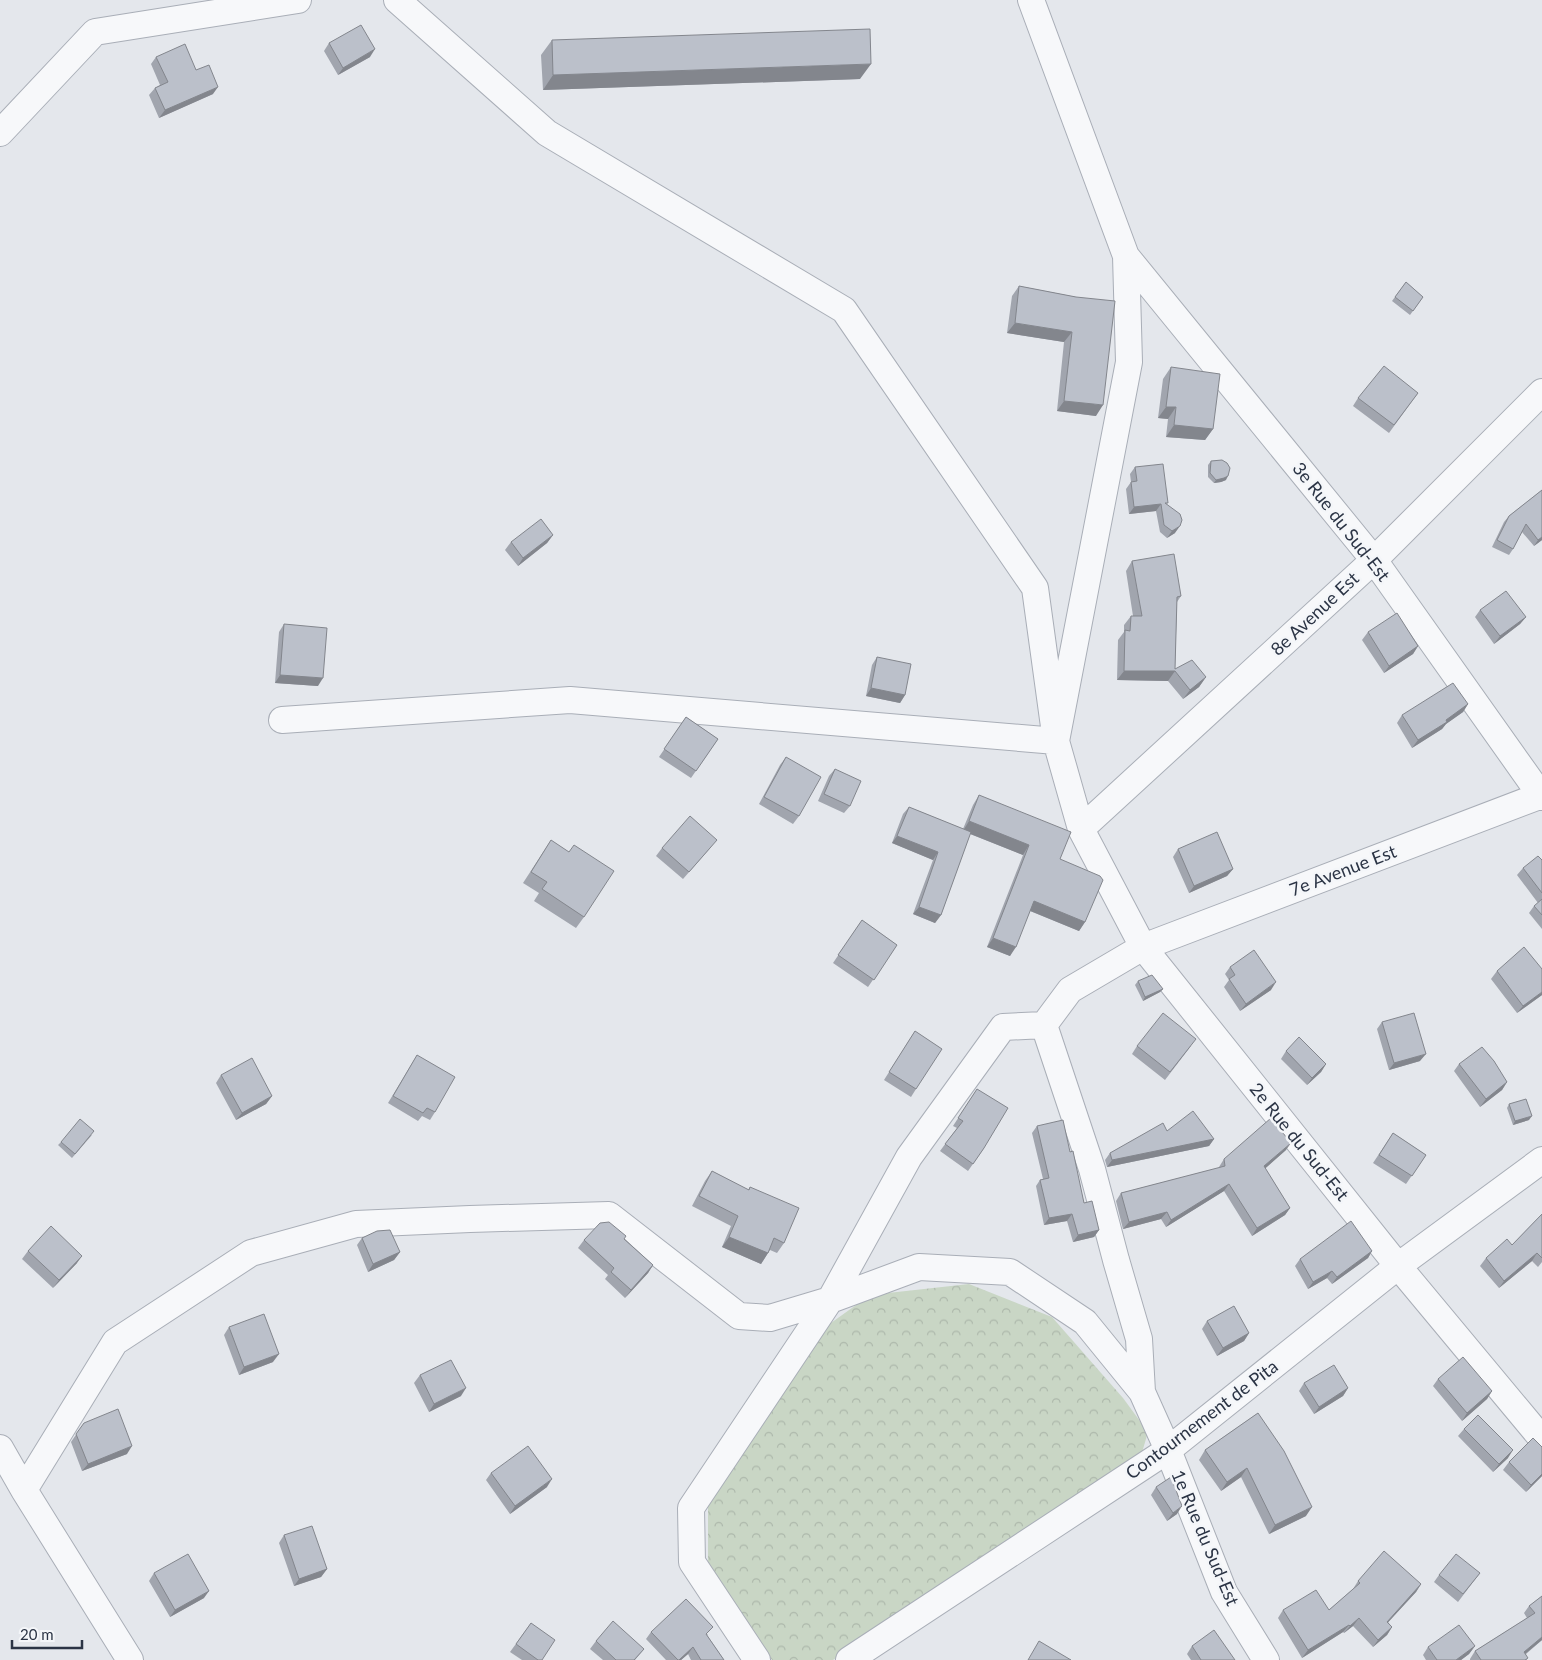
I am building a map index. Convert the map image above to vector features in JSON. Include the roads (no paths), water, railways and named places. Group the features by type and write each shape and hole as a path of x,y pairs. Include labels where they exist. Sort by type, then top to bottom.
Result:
{"street":[{"path":"0,132 95,32 298,0"},
{"name":"2e Rue du Sud-Est","path":"397,0 548,133 844,310 1035,588 1056,741 1081,829 1143,947 1398,1266 1542,1439"},
{"path":"282,720 570,700 1056,741 1129,362 1126,256 1031,0"},
{"name":"3e Rue du Sud-Est","path":"1126,256 1374,560 1542,796"},
{"name":"8e Avenue Est","path":"1081,829 1374,560 1542,392"},
{"name":"7e Avenue Est","path":"1044,1025 1070,990 1143,947 1542,796"},
{"path":"757,1660 692,1562 691,1508 830,1300 909,1156 1003,1027 1044,1025 1092,1169 1116,1260 1140,1339 1142,1392"},
{"name":"Contournement de Pita","path":"849,1660 1168,1450 1398,1266 1542,1160"},
{"name":"1e Rue du Sud-Est","path":"24,1490 116,1342 251,1254 356,1224 610,1215 739,1316 770,1318 830,1300 919,1268 1010,1272 1085,1322 1142,1392 1168,1450 1224,1592 1266,1660"},
{"path":"0,1448 130,1660"}]}
